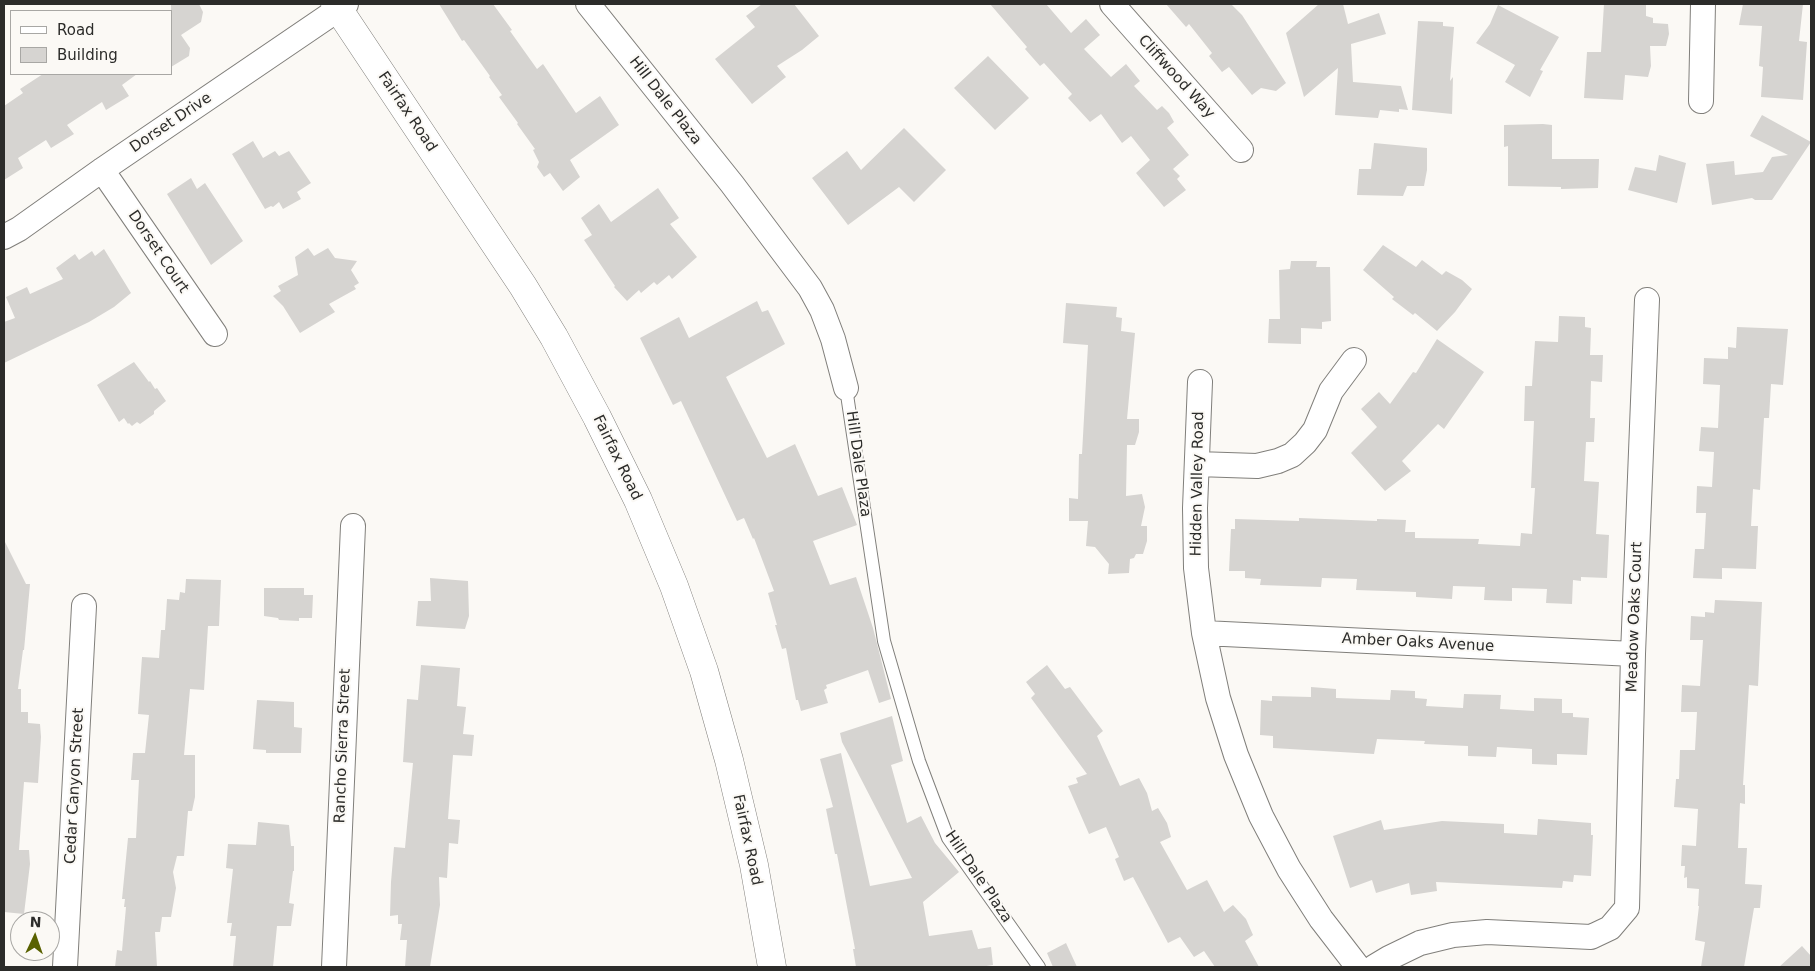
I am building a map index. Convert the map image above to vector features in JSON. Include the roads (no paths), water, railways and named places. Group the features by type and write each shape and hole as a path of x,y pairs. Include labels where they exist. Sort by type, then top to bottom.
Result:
{"main road":[{"name":"Fairfax Road","path":"340,5 524,286 593,409 638,500 683,611 704,672 729,760 754,865 772,967"}],"street":[{"name":"Hill Dale Plaza","path":"588,4 732,184 810,288 822,310 833,339 846,388"},
{"name":"Cliffwood Way","path":"1112,4 1241,150"},
{"path":"1701,101 1703,4"},
{"name":"Dorset Drive","path":"4,237 19,229 340,5"},
{"name":"Dorset Court","path":"102,170 214,334"},
{"name":"Meadow Oaks Court","path":"1374,967 1420,944 1453,935 1487,932 1591,938 1610,928 1627,908 1633,654 1647,300"},
{"path":"1197,464 1257,466 1278,461 1292,455 1315,430 1331,391 1354,360"},
{"name":"Hidden Valley Road","path":"1200,382 1195,508 1196,568 1204,632 1218,698 1236,755 1261,816 1289,869 1321,919 1358,967"},
{"name":"Rancho Sierra Street","path":"334,967 353,526"},
{"name":"Cedar Canyon Street","path":"65,967 84,606"},
{"name":"Amber Oaks Avenue","path":"1204,632 1633,654"}],"lane":[{"name":"Hill Dale Plaza","path":"846,388 884,641 919,761 948,838 1039,967"}]}
